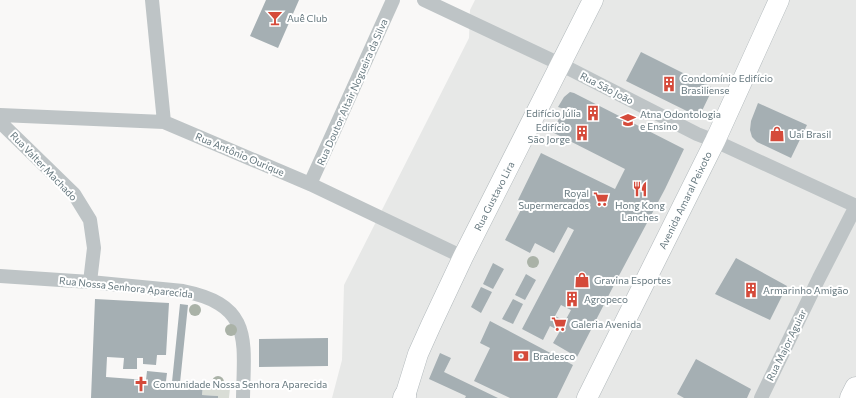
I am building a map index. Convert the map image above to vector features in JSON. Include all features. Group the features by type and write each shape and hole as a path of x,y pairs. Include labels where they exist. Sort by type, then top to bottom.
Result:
{"main road":[{"name":"Rua Gustavo Lira","path":"404,397 423,341 463,257 593,0"},
{"name":"Avenida Amaral Peixoto","path":"587,398 715,141 779,0"},
{"path":"852,398 856,388"}],"street":[{"path":"152,0 164,122"},
{"name":"Rua Doutor Altair Nogueira da Silva","path":"310,184 393,0"},
{"name":"Rua São João","path":"424,0 560,64 697,134 856,206"},
{"name":"Rua Antônio Ourique","path":"0,115 164,122 310,184 463,257"},
{"name":"Rua Valter Machado","path":"0,122 74,194 90,220 94,248 90,282"},
{"name":"Rua Major Aguiar","path":"761,398 819,278 856,206"},
{"name":"Rua Nossa Senhora Aparecida","path":"0,276 90,282 183,291 211,299 231,312 241,330 244,347 243,398"}],"shaded area":[{"path":"475,0 856,0 856,398 332,398 342,360 344,285 469,38 470,10"},
{"path":"203,385 230,388 229,398 218,398 218,396 202,395"}],"building":[{"name":"Auê Club","path":"266,0 299,0 278,48 250,36"},
{"name":"Condomínio Edifício Brasiliense","path":"641,52 713,88 699,117 626,81"},
{"path":"570,92 574,93 684,149 665,189 577,357 553,343 560,331 550,326 543,340 522,329 574,230 568,227 554,253 535,243 530,253 505,240 524,204 518,200 541,153 615,189 625,169 552,132 564,109 558,107 564,97","holes":["561,305 571,310 565,321 555,316"]},
{"name":"Uai Brasil","path":"758,103 807,125 791,158 757,142 752,137 750,130 751,121"},
{"name":"Armarinho Amigão","path":"736,258 787,286 770,320 715,294"},
{"path":"493,263 504,269 493,289 483,284"},
{"path":"526,274 536,280 525,300 515,295"},
{"path":"481,287 492,292 481,313 471,307"},
{"path":"95,299 169,303 166,355 157,355 156,365 143,364 143,358 137,358 137,369 123,369 124,358 107,357 106,377 146,380 147,371 167,373 166,381 172,382 180,304 188,305 180,383 203,385 202,395 218,396 218,398 91,398"},
{"path":"513,299 523,304 513,324 502,319"},
{"name":"Bradesco","path":"490,321 573,365 557,398 510,398 474,381 490,348 480,343"},
{"path":"328,338 328,366 259,367 259,339"},
{"path":"440,353 451,358 444,372 498,398 465,398 466,396 429,379"},
{"path":"696,359 751,389 747,398 684,398 677,394"}],"place":[{"name":"Auê Club","path":"275,18"},
{"name":"Condomínio Edifício Brasiliense","path":"669,84"},
{"name":"Edifício Júlia","path":"593,113"},
{"name":"Atna Odontologia e Ensino","path":"628,120"},
{"name":"Edifício São Jorge","path":"582,133"},
{"name":"Uai Brasil","path":"777,134"},
{"name":"Hong Kong Lanches","path":"640,189"},
{"name":"Royal Supermercados","path":"601,199"},
{"name":"Gravina Esportes","path":"582,280"},
{"name":"Armarinho Amigão","path":"751,290"},
{"name":"Agropeco","path":"572,299"},
{"name":"Galeria Avenida","path":"559,324"},
{"name":"Bradesco","path":"521,356"},
{"name":"Comunidade Nossa Senhora Aparecida","path":"141,384"}]}
